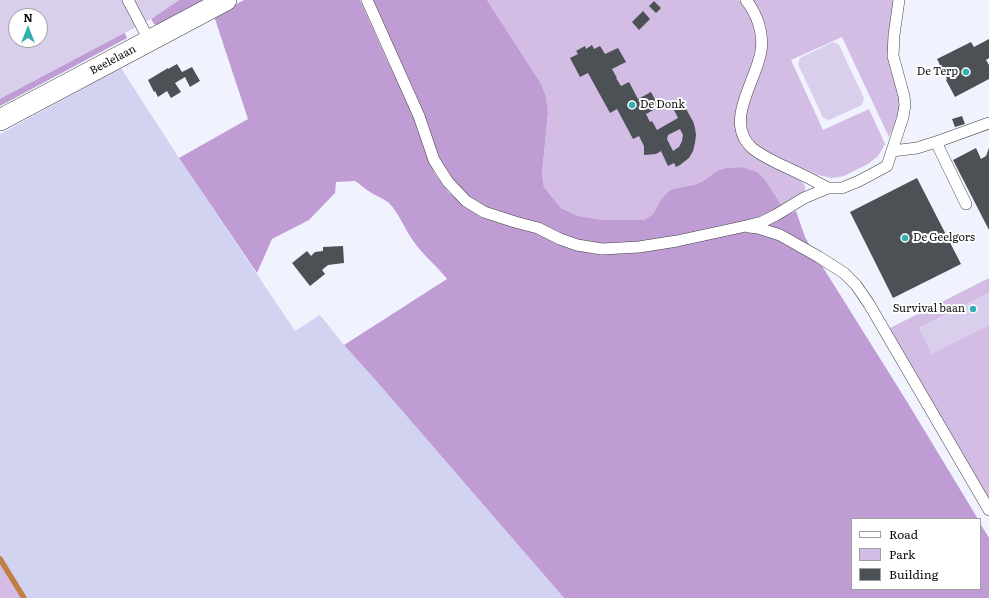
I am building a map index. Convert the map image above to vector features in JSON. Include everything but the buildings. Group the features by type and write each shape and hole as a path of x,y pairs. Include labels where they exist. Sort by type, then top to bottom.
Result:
{"street":[{"name":"Beelelaan","path":"0,120 226,0"}],"lane":[{"path":"128,0 149,40"},
{"path":"367,0 419,116 434,160 448,182 466,201 491,215 543,230 560,239 577,245 602,249 634,248 654,245 762,222 804,198 828,188 842,188 887,166 903,117 905,105 893,56 894,35 899,0"},
{"path":"746,0 757,18 762,44 758,65 742,104 742,133 746,142 757,151 828,188"},
{"path":"892,151 917,148 989,123"},
{"path":"936,142 966,204"},
{"path":"746,226 770,231 787,238 844,273 856,285 869,304 989,510"}],"shaded area":[{"path":"0,0 179,0 151,19 0,99"},
{"path":"179,0 213,0 159,26 154,24 151,19"},
{"path":"244,0 360,0 415,118 435,174 449,193 468,208 529,230 574,249 591,253 612,254 752,231 796,211 805,237 814,253 977,518 851,518 851,590 981,590 981,525 989,538 989,598 564,598 344,345 447,279 418,247 393,207 387,201 370,192 355,181 336,182 335,193 309,220 272,239 257,273 179,158 248,119 214,16"},
{"path":"373,0 487,0 540,82 546,97 548,113 542,174 544,187 561,208 578,216 604,220 644,220 653,214 665,195 671,190 694,185 703,181 717,171 726,168 741,167 757,172 766,181 782,206 767,214 745,221 664,238 639,242 610,244 586,243 486,208 470,197 452,179 439,158 419,102"},
{"path":"117,17 127,38 0,106 0,77"},
{"path":"833,42 839,45 864,98 862,105 829,120 823,118 798,64 800,58"},
{"path":"121,68 179,158 295,331 320,315 344,345 564,598 26,598 0,555 0,134"},
{"name":"Survival baan","path":"989,293 989,325 932,354 919,328"}],"green space":[{"path":"487,0 739,0 746,8 752,20 757,37 755,58 740,96 736,117 738,136 743,146 747,150 802,182 805,186 805,193 782,206 766,181 741,167 726,168 717,171 703,181 694,185 682,187 659,203 653,214 644,220 604,220 578,216 561,208 544,187 542,174 548,113 540,82"},
{"path":"751,0 893,0 892,11 900,107 897,120 889,137 842,37 791,60 823,130 869,109 885,144 878,156 868,164 844,176 832,178 818,175 794,165 761,148 748,134 746,124 747,109 764,60"},
{"path":"989,278 989,293 919,328 932,353 989,325 989,503 888,329"},
{"path":"0,555 26,598 0,598"}],"waterway":[{"path":"0,559 24,598"}],"place":[{"name":"De Terp","path":"966,72"},
{"name":"De Donk","path":"632,105"},
{"name":"De Geelgors","path":"905,238"},
{"name":"Survival baan","path":"973,309"}]}
